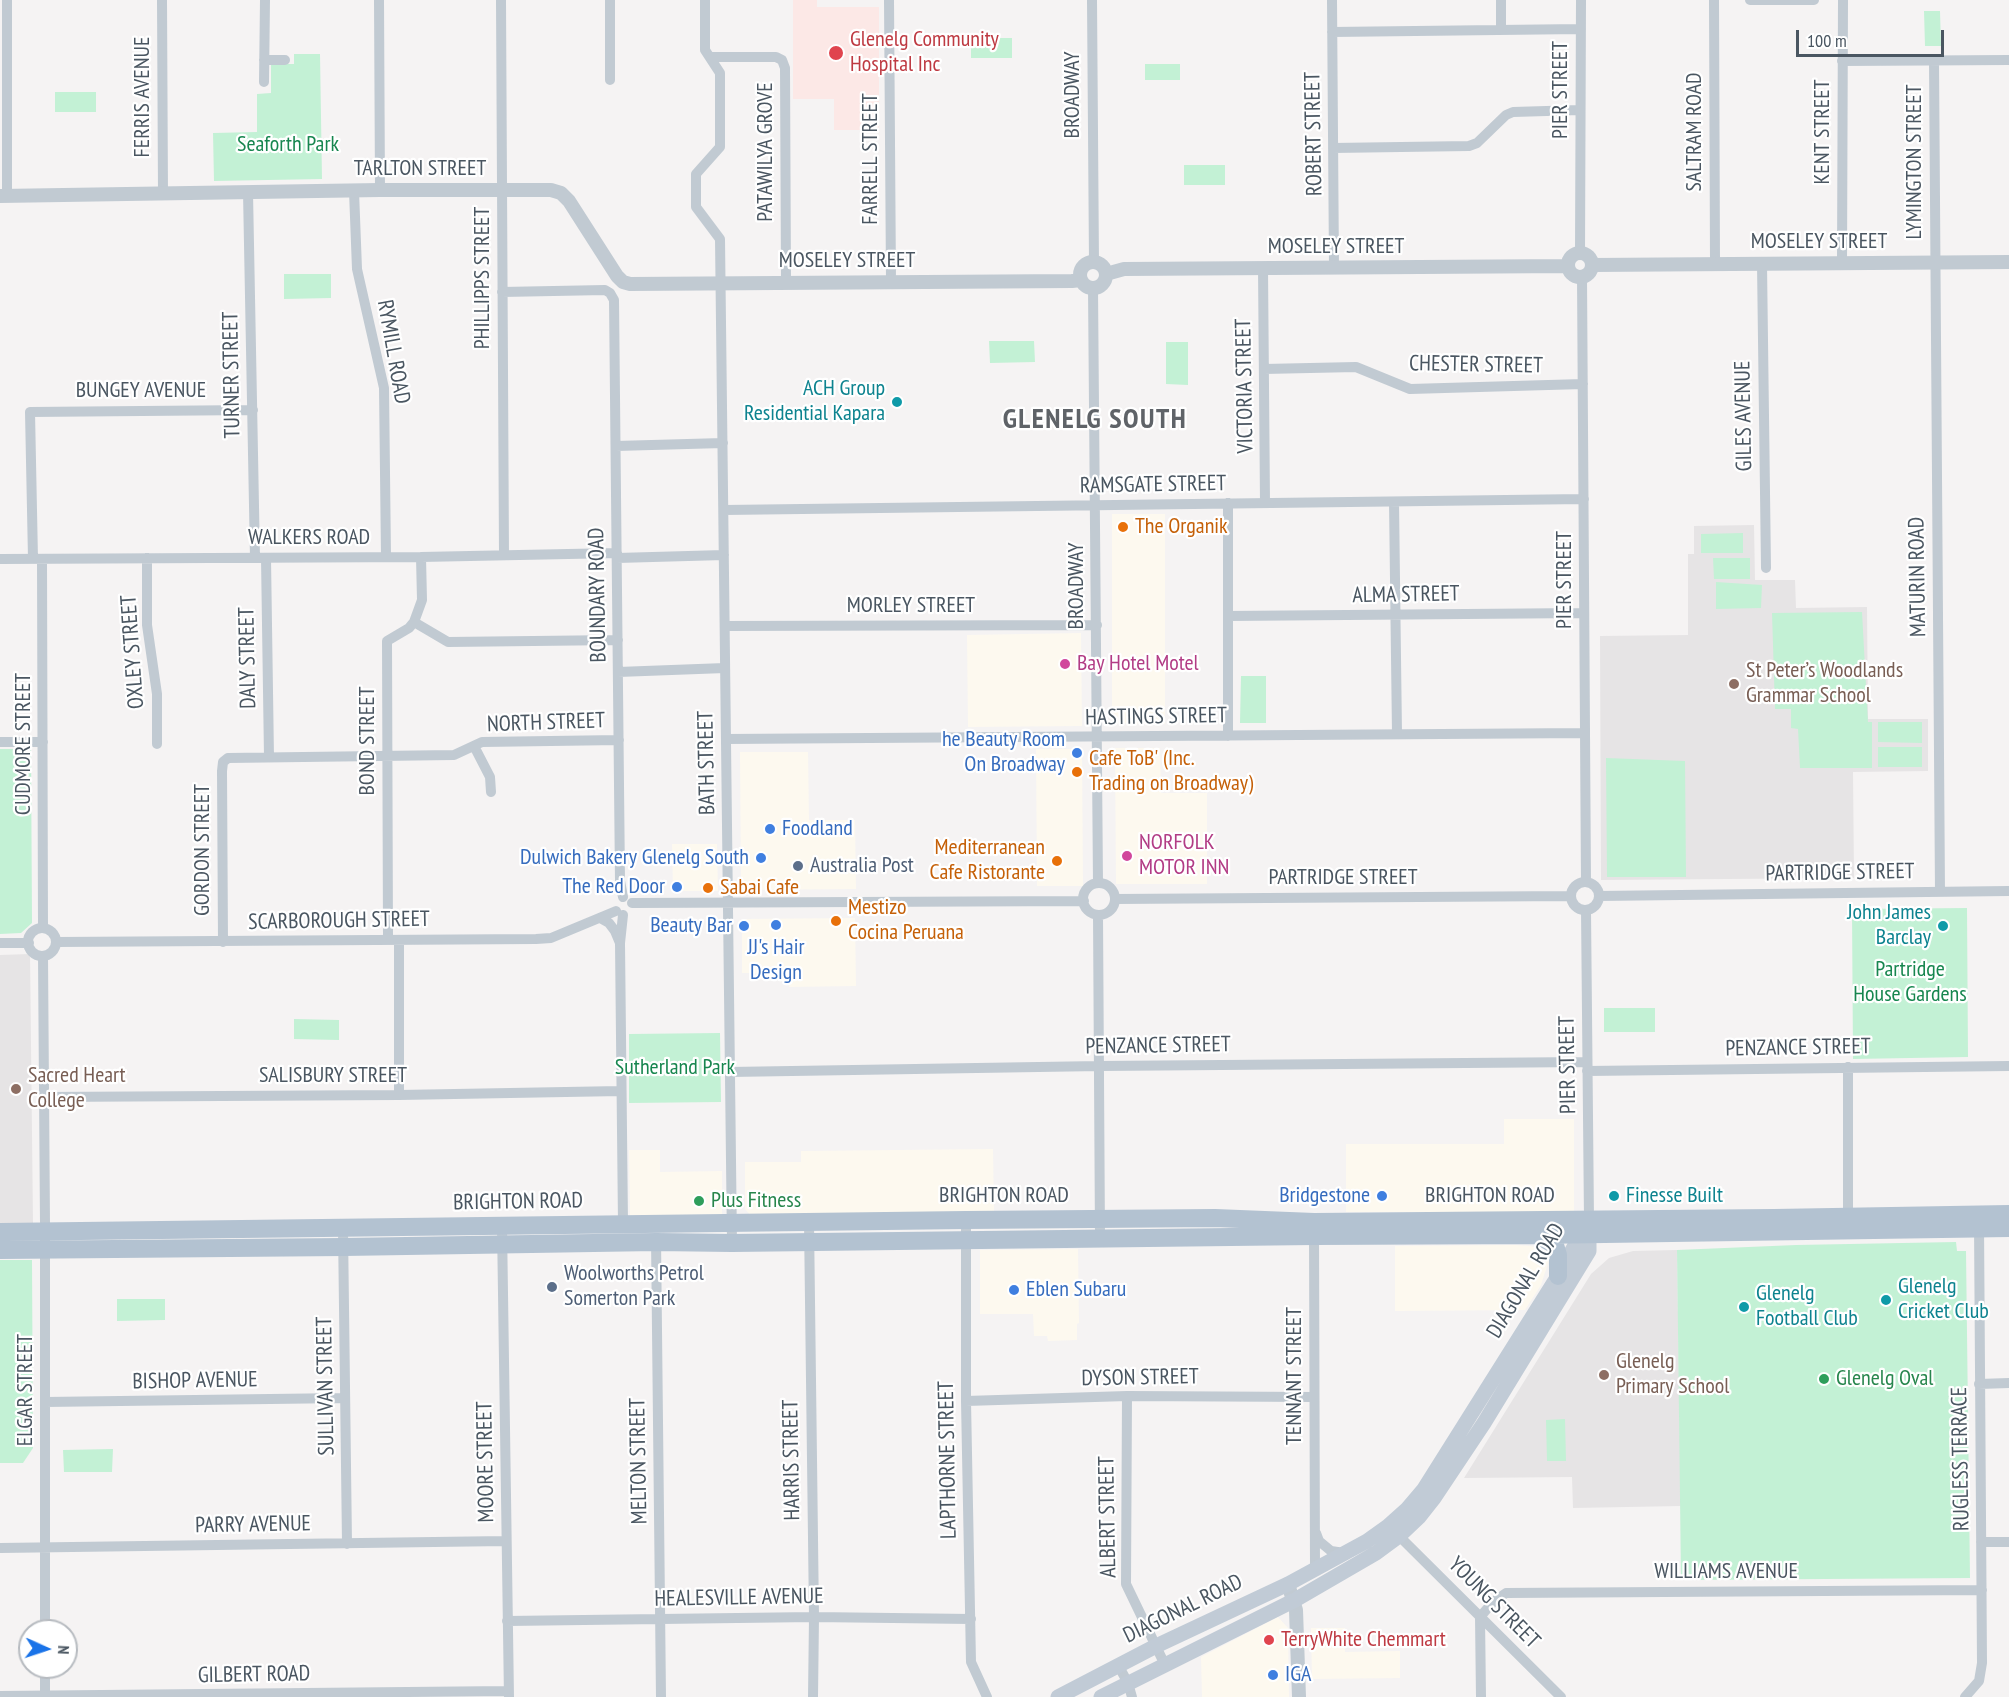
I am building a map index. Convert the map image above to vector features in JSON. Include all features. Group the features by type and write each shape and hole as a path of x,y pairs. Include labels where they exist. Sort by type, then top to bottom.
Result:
{"main road":[{"name":"BRIGHTON ROAD","path":"0,1232 45,1240 502,1235 732,1243 1100,1239 1314,1229 1586,1229 1979,1221 2009,1214"},
{"name":"BRIGHTON ROAD","path":"502,1235 623,1224 1215,1218 1314,1229 1537,1235 1586,1229"},
{"name":"BRIGHTON ROAD","path":"1979,1221 2009,1228"},
{"name":"DIAGONAL ROAD","path":"1058,1697 1156,1646 1288,1584 1388,1526 1424,1489 1586,1229"},
{"name":"DIAGONAL ROAD","path":"1101,1697 1130,1690 1166,1665 1295,1600 1376,1553 1419,1517 1484,1423 1589,1251 1586,1229"},
{"path":"1537,1235 1555,1245 1558,1255 1558,1276"},
{"name":"BRIGHTON ROAD","path":"0,1250 45,1240"}],"street":[{"path":"4,196 7,0"},
{"name":"FERRIS AVENUE","path":"162,0 163,193"},
{"path":"264,82 265,0"},
{"path":"378,0 380,190"},
{"name":"PHILLIPPS STREET","path":"501,0 504,555"},
{"path":"610,0 610,80"},
{"name":"BATH STREET","path":"705,0 705,50 720,73 720,147 696,174 696,207 720,239 732,1243"},
{"name":"FARRELL STREET","path":"890,0 891,281"},
{"name":"BROADWAY","path":"1092,0 1094,262"},
{"name":"ROBERT STREET","path":"1332,0 1334,268"},
{"path":"1501,0 1501,30"},
{"name":"PIER STREET","path":"1580,253 1581,0"},
{"name":"SALTRAM ROAD","path":"1714,0 1715,264"},
{"path":"1750,0 1814,0"},
{"name":"KENT STREET","path":"1842,263 1843,0"},
{"path":"1332,32 1581,29"},
{"name":"PATAWILYA GROVE","path":"710,57 776,57 782,60 785,68 786,282"},
{"path":"264,60 285,60"},
{"path":"1842,61 2009,60"},
{"name":"LYMINGTON STREET","path":"1934,61 1935,263"},
{"path":"1333,148 1469,146 1478,143 1506,115 1513,112 1580,110"},
{"name":"TARLTON STREET","path":"4,196 380,190 551,190 561,193 569,201 623,282 630,284 721,283"},
{"name":"RYMILL ROAD","path":"354,191 357,269 384,388 386,557"},
{"name":"TURNER STREET","path":"248,192 253,410 260,558"},
{"path":"1580,253 1587,255 1593,265 1591,272 1582,277 1571,273 1568,266 1570,258 1580,253"},
{"path":"1094,262 1100,265 1106,274 1104,282 1093,288 1086,286 1081,280 1081,272 1083,268 1094,262"},
{"name":"MOSELEY STREET","path":"1593,265 2009,262"},
{"name":"MATURIN ROAD","path":"1935,263 1940,892"},
{"name":"GILES AVENUE","path":"1762,264 1766,568"},
{"name":"MOSELEY STREET","path":"1106,274 1124,269 1568,266"},
{"name":"VICTORIA STREET","path":"1263,268 1265,503"},
{"name":"PIER STREET","path":"1582,277 1586,882"},
{"name":"MOSELEY STREET","path":"721,283 1081,280"},
{"name":"BROADWAY","path":"1093,288 1098,883"},
{"name":"BOUNDARY ROAD","path":"502,292 605,290 614,300 620,881 628,900"},
{"name":"CHESTER STREET","path":"1264,369 1356,367 1410,389 1583,384"},
{"name":"BUNGEY AVENUE","path":"30,412 253,410"},
{"name":"CUDMORE STREET","path":"30,412 44,742 43,928"},
{"path":"616,446 723,443"},
{"name":"RAMSGATE STREET","path":"724,510 1584,499"},
{"path":"1394,502 1397,734"},
{"path":"1228,503 1228,736"},
{"name":"WALKERS ROAD","path":"0,559 724,555"},
{"path":"421,557 422,600 414,622 448,642 618,640"},
{"name":"OXLEY STREET","path":"147,558 147,625 157,694 157,744"},
{"name":"DALY STREET","path":"260,558 269,757"},
{"name":"ALMA STREET","path":"1228,616 1584,613"},
{"name":"BOND STREET","path":"399,1095 387,755 387,641 409,628 414,622"},
{"name":"MORLEY STREET","path":"725,626 1097,625"},
{"path":"618,672 725,668"},
{"name":"HASTINGS STREET","path":"726,739 1585,733"},
{"name":"NORTH STREET","path":"225,760 269,757 454,755 482,742 619,740"},
{"path":"0,742 44,742"},
{"path":"474,746 490,777 491,792"},
{"name":"GORDON STREET","path":"222,942 222,771 225,760"},
{"path":"1586,882 1594,885 1599,896 1596,904 1586,910 1574,904 1572,896 1578,884 1586,882"},
{"path":"1098,883 1108,886 1115,899 1108,912 1098,915 1089,910 1084,901 1089,887 1098,883"},
{"name":"PARTRIDGE STREET","path":"1599,896 2009,891"},
{"name":"PARTRIDGE STREET","path":"1115,899 1572,896"},
{"path":"623,1224 620,913 616,902 628,900 728,903 1084,901"},
{"name":"PIER STREET","path":"1586,910 1586,1229"},
{"name":"SCARBOROUGH STREET","path":"56,942 551,938 600,918 620,913"},
{"path":"1098,915 1100,1239"},
{"path":"600,918 609,923 620,943"},
{"path":"43,928 51,931 56,942 54,950 39,956 32,951 29,943 31,934 43,928"},
{"path":"0,943 29,943"},
{"path":"43,956 45,1240"},
{"name":"PENZANCE STREET","path":"730,1072 1100,1065 2009,1066"},
{"path":"1848,1067 1848,1223"},
{"name":"SALISBURY STREET","path":"44,1096 399,1095 621,1091"},
{"name":"LAPTHORNE STREET","path":"966,1220 966,1401 971,1662 987,1697"},
{"name":"RUGLESS TERRACE","path":"1965,1697 1979,1681 1981,1673 1979,1221"},
{"name":"HARRIS STREET","path":"809,1222 813,1697"},
{"name":"MELTON STREET","path":"656,1224 661,1697"},
{"name":"TENNANT STREET","path":"1314,1229 1315,1569"},
{"name":"MOORE STREET","path":"502,1235 509,1694"},
{"name":"SULLIVAN STREET","path":"344,1238 347,1544"},
{"name":"ELGAR STREET","path":"45,1240 45,1619"},
{"path":"1979,1384 2009,1383"},
{"name":"DYSON STREET","path":"966,1401 1127,1396 1314,1397"},
{"name":"ALBERT STREET","path":"1127,1396 1126,1584 1166,1665"},
{"name":"BISHOP AVENUE","path":"45,1402 345,1398"},
{"path":"1315,1530 1320,1541 1331,1551 1344,1553"},
{"name":"YOUNG STREET","path":"1399,1536 1561,1697"},
{"name":"PARRY AVENUE","path":"0,1548 506,1541"},
{"path":"1982,1542 2009,1542"},
{"path":"1288,1584 1295,1600 1299,1697"},
{"name":"WILLIAMS AVENUE","path":"1480,1617 1493,1602 1506,1593 1982,1590"},
{"path":"1276,1610 1290,1613 1298,1631"},
{"name":"HEALESVILLE AVENUE","path":"507,1621 814,1617 971,1619"},
{"path":"1480,1617 1481,1697"},
{"path":"1118,1665 1130,1690"},
{"path":"45,1679 45,1696"},
{"name":"GILBERT ROAD","path":"0,1696 509,1694"}],"shaded area":[{"name":"Glenelg Community Hospital Inc","path":"793,0 817,0 817,7 879,7 879,130 834,130 834,99 793,99"},
{"path":"1112,514 1165,514 1165,724 1112,723"},
{"name":"St Peter’s Woodlands Grammar School","path":"1754,525 1755,580 1795,580 1796,608 1867,607 1868,719 1928,719 1928,771 1853,772 1854,878 1601,880 1600,636 1688,635 1688,554 1694,554 1694,526"},
{"path":"1081,633 1082,726 968,727 967,635"},
{"path":"1115,748 1160,748 1161,793 1207,793 1207,884 1116,884"},
{"path":"1036,749 1082,749 1083,886 1037,886"},
{"path":"740,752 808,752 809,820 855,820 856,889 741,890"},
{"path":"672,844 717,844 718,891 673,891"},
{"path":"855,918 856,986 789,987 789,973 742,973 742,919"},
{"name":"Sacred Heart College","path":"30,954 33,1224 0,1224 0,955"},
{"path":"1504,1119 1574,1119 1574,1212 1346,1212 1346,1144 1504,1144"},
{"path":"993,1149 994,1212 751,1216 745,1209 745,1162 801,1162 801,1151"},
{"path":"629,1150 660,1150 660,1172 722,1171 722,1215 630,1216"},
{"path":"1514,1245 1545,1250 1549,1260 1541,1285 1525,1310 1395,1311 1395,1246"},
{"path":"1078,1249 1079,1323 1077,1324 1077,1340 1048,1341 1047,1336 1034,1336 1033,1314 980,1314 980,1250"},
{"name":"Glenelg Primary School","path":"1677,1250 1681,1506 1573,1508 1572,1477 1464,1478 1591,1274 1609,1258 1633,1251"},
{"path":"1278,1617 1288,1628 1289,1697 1202,1697 1201,1657"},
{"path":"1311,1628 1345,1628 1345,1652 1400,1651 1400,1678 1312,1679"}],"green space":[{"path":"1924,11 1940,11 1941,46 1925,46"},
{"path":"971,38 1012,38 1012,58 971,58"},
{"name":"Seaforth Park","path":"294,54 320,54 322,179 214,181 213,133 257,132 257,94 271,93 271,64 294,64"},
{"path":"1145,64 1180,64 1180,80 1145,80"},
{"path":"55,92 96,92 96,112 55,112"},
{"path":"1184,165 1225,165 1225,185 1184,185"},
{"path":"284,274 331,274 331,298 284,299"},
{"path":"989,341 1034,341 1035,362 990,363"},
{"path":"1166,342 1188,342 1188,385 1166,384"},
{"path":"1743,533 1743,553 1701,553 1701,534"},
{"path":"1713,558 1750,558 1750,579 1714,579"},
{"path":"1716,582 1762,585 1761,608 1716,609"},
{"path":"1862,612 1868,722 1872,722 1872,768 1800,768 1798,729 1791,728 1791,709 1775,709 1772,613"},
{"path":"1241,676 1266,676 1266,723 1240,723"},
{"path":"1878,722 1922,722 1922,743 1878,742"},
{"path":"1878,747 1922,747 1922,767 1878,767"},
{"path":"0,749 31,749 32,923 21,933 0,934"},
{"path":"1606,758 1685,761 1686,877 1607,877"},
{"name":"Partridge House Gardens","path":"1967,908 1968,1057 1853,1059 1852,909"},
{"path":"1604,1008 1655,1008 1655,1032 1604,1032"},
{"path":"294,1019 339,1020 339,1040 294,1039"},
{"name":"Sutherland Park","path":"720,1033 721,1102 629,1103 629,1034"},
{"name":"Glenelg Oval","path":"1956,1242 1957,1251 1966,1251 1970,1578 1681,1580 1677,1250"},
{"path":"0,1260 32,1260 33,1448 23,1463 0,1463"},
{"path":"117,1299 165,1299 165,1320 117,1321"},
{"path":"1565,1419 1566,1461 1547,1461 1546,1420"},
{"path":"113,1449 112,1472 64,1472 63,1450"}],"place":[{"name":"Glenelg Community Hospital Inc","path":"836,53"},
{"name":"ACH Group Residential Kapara","path":"897,402"},
{"name":"The Organik","path":"1123,527"},
{"name":"Bay Hotel Motel","path":"1065,664"},
{"name":"St Peter’s Woodlands Grammar School","path":"1734,684"},
{"name":"he Beauty Room On Broadway","path":"1077,753"},
{"name":"Cafe ToB' (Inc. Trading on Broadway)","path":"1077,772"},
{"name":"Foodland","path":"770,829"},
{"name":"NORFOLK MOTOR INN","path":"1127,856"},
{"name":"Dulwich Bakery Glenelg South","path":"761,858"},
{"name":"Mediterranean Cafe Ristorante","path":"1057,861"},
{"name":"Australia Post","path":"798,866"},
{"name":"The Red Door","path":"677,887"},
{"name":"Sabai Cafe","path":"708,888"},
{"name":"Mestizo Cocina Peruana","path":"836,921"},
{"name":"JJ's Hair Design","path":"776,925"},
{"name":"Beauty Bar","path":"744,926"},
{"name":"John James Barclay","path":"1943,926"},
{"name":"Sacred Heart College","path":"16,1089"},
{"name":"Bridgestone","path":"1382,1196"},
{"name":"Finesse Built","path":"1614,1196"},
{"name":"Plus Fitness","path":"699,1201"},
{"name":"Woolworths Petrol Somerton Park","path":"552,1287"},
{"name":"Eblen Subaru","path":"1014,1290"},
{"name":"Glenelg Cricket Club","path":"1886,1300"},
{"name":"Glenelg Football Club","path":"1744,1307"},
{"name":"Glenelg Primary School","path":"1604,1375"},
{"name":"Glenelg Oval","path":"1824,1379"},
{"name":"TerryWhite Chemmart","path":"1269,1640"},
{"name":"IGA","path":"1273,1675"}],"district":[{"name":"GLENELG SOUTH","path":"1095,420"}]}
